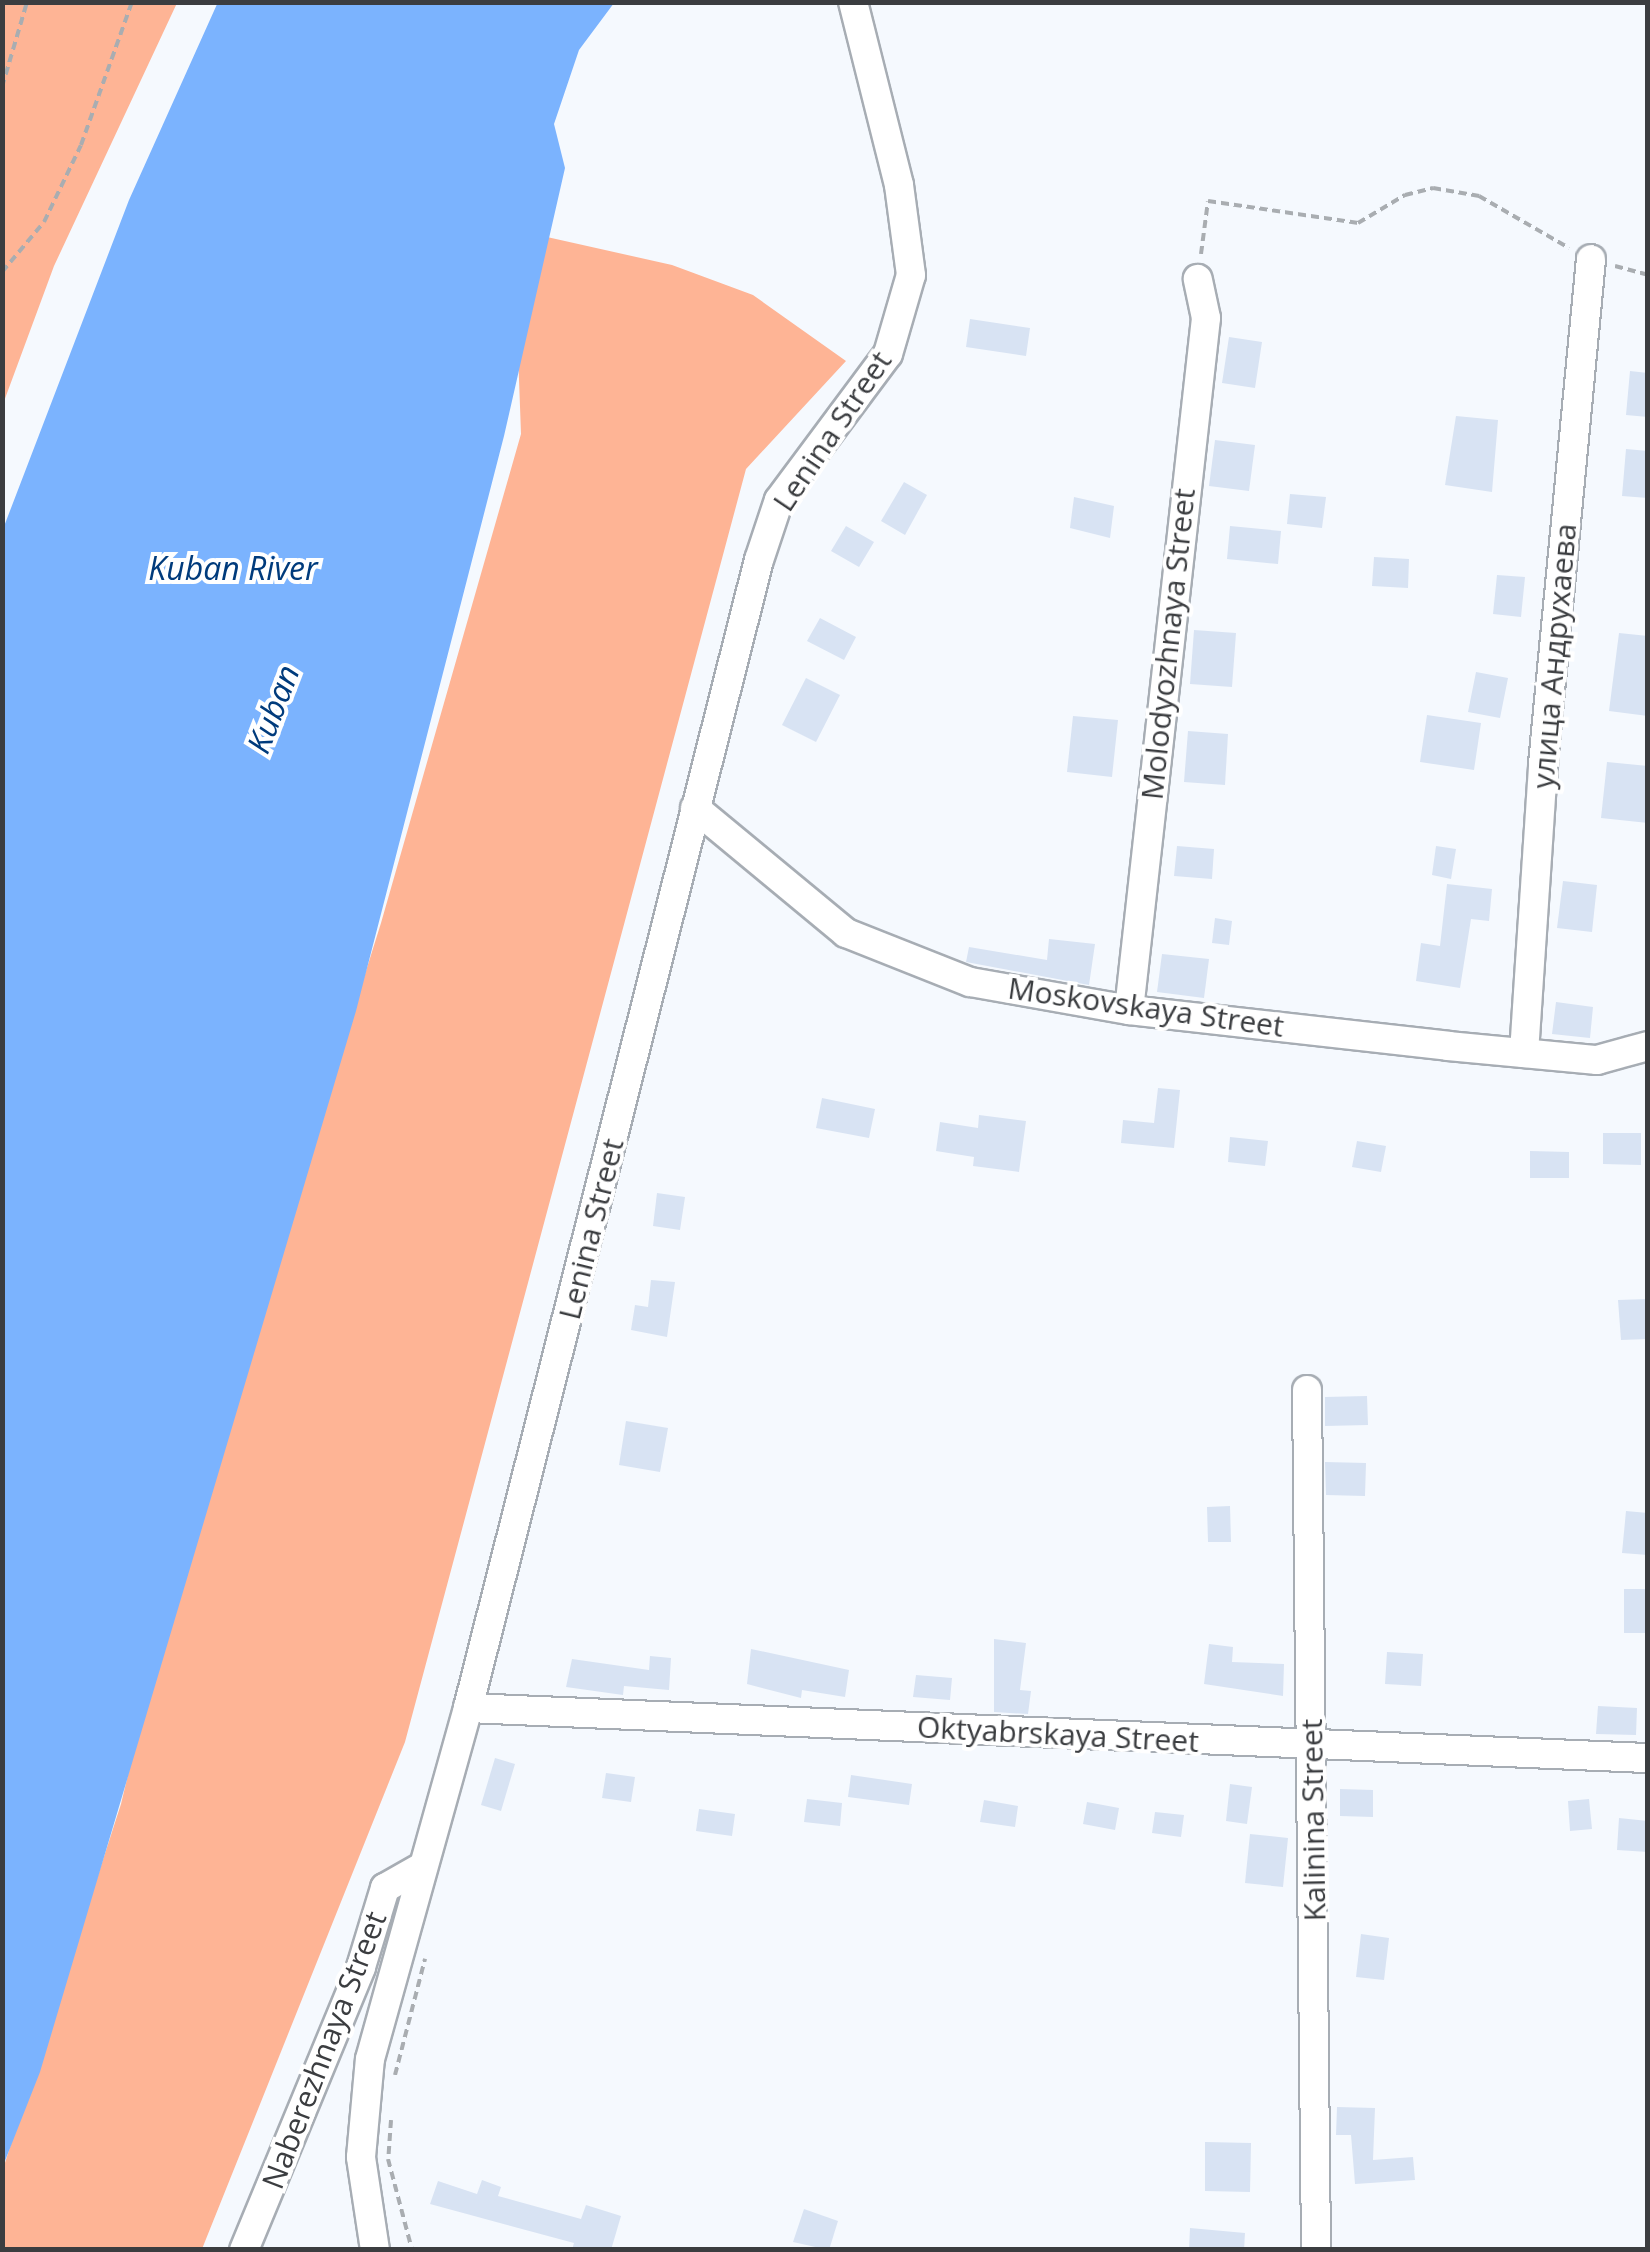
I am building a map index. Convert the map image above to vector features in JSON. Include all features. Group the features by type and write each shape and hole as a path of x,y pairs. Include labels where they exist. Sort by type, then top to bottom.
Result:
{"street":[{"name":"Lenina Street","path":"375,2250 361,2158 370,2058 468,1708 696,808 779,500 888,354 911,275 910,242 853,2"},
{"name":"улица Андрухаева","path":"1524,1053 1543,764 1591,259"},
{"name":"Molodyozhnaya Street","path":"1129,1010 1206,318 1198,279"},
{"name":"Moskovskaya Street","path":"696,808 846,933 970,982 1129,1010 1597,1060 1648,1046"},
{"name":"Kalinina Street","path":"1307,1390 1316,2250"},
{"name":"Oktyabrskaya Street","path":"468,1708 1648,1758"},
{"name":"Naberezhnaya Street","path":"244,2250 362,1966 386,1888 422,1866"}],"path":[{"path":"2,87 27,2"},
{"path":"2,272 51,206 132,2"},
{"path":"1198,279 1208,201 1358,223 1405,194 1433,188 1479,196 1591,259 1648,275"},
{"path":"395,2078 427,1950"},
{"path":"392,2110 388,2160 412,2250"}],"shaded area":[{"path":"3,2 177,3 54,266 3,404"},
{"path":"547,237 672,265 753,295 846,361 746,469 405,1742 202,2249 3,2249 2,2172 121,1804 174,1583 381,923 521,434 518,352"}],"water":[{"name":"Kuban River","path":"218,2 614,3 579,50 554,124 565,168 504,436 356,1011 40,2072 3,2166 3,529 129,200"}],"building":[{"path":"970,319 1030,328 1026,356 966,347"},
{"path":"1229,337 1262,342 1255,388 1222,383"},
{"path":"1630,371 1648,373 1648,417 1626,415"},
{"path":"1456,416 1498,420 1492,492 1445,485"},
{"path":"1215,440 1255,445 1249,491 1209,486"},
{"path":"1626,449 1648,451 1648,498 1622,496"},
{"path":"904,482 927,495 905,535 881,521"},
{"path":"1290,494 1326,497 1322,528 1287,524"},
{"path":"1074,497 1114,506 1110,538 1070,528"},
{"path":"846,526 874,542 859,567 831,551"},
{"path":"1230,526 1281,531 1278,564 1227,559"},
{"path":"1374,557 1409,559 1408,588 1372,586"},
{"path":"1497,575 1525,577 1521,617 1493,614"},
{"path":"820,618 856,637 844,660 807,641"},
{"path":"1194,630 1236,633 1232,687 1190,684"},
{"path":"1619,633 1648,636 1648,716 1609,711"},
{"path":"1476,672 1508,678 1500,718 1468,712"},
{"path":"806,678 840,695 816,742 782,725"},
{"path":"1427,715 1481,723 1474,770 1420,762"},
{"path":"1073,716 1118,720 1112,777 1067,772"},
{"path":"1188,731 1228,734 1225,785 1184,782"},
{"path":"1607,762 1648,766 1648,823 1601,818"},
{"path":"1177,846 1214,849 1212,879 1174,876"},
{"path":"1436,846 1456,849 1451,879 1432,875"},
{"path":"1563,881 1597,885 1592,932 1557,928"},
{"path":"1447,884 1492,889 1489,921 1471,919 1460,988 1416,981 1421,943 1440,946"},
{"path":"1215,918 1232,921 1229,945 1212,943"},
{"path":"1049,939 1095,944 1089,985 966,962 969,947 1047,960"},
{"path":"1162,954 1209,959 1204,998 1157,992"},
{"path":"1556,1002 1593,1007 1590,1038 1552,1034"},
{"path":"1158,1088 1180,1090 1174,1148 1121,1143 1123,1120 1154,1123"},
{"path":"822,1098 875,1109 869,1138 816,1128"},
{"path":"979,1115 1026,1121 1019,1172 973,1166 974,1157 936,1151 940,1122 978,1128"},
{"path":"1603,1133 1641,1133 1641,1165 1603,1164"},
{"path":"1230,1137 1268,1141 1265,1166 1228,1162"},
{"path":"1357,1141 1386,1146 1381,1172 1352,1167"},
{"path":"1530,1151 1569,1152 1569,1178 1530,1178"},
{"path":"657,1193 685,1197 680,1230 653,1226"},
{"path":"651,1280 675,1282 667,1337 631,1330 635,1305 648,1307"},
{"path":"1648,1299 1648,1339 1621,1340 1618,1300"},
{"path":"1367,1396 1368,1425 1325,1426 1325,1397"},
{"path":"626,1421 668,1428 660,1472 619,1465"},
{"path":"1325,1462 1366,1463 1365,1496 1326,1495"},
{"path":"1230,1506 1231,1542 1208,1542 1207,1507"},
{"path":"1626,1511 1648,1513 1648,1555 1622,1553"},
{"path":"1624,1589 1648,1589 1648,1633 1624,1633"},
{"path":"994,1639 1026,1643 1020,1690 1031,1691 1028,1714 994,1712"},
{"path":"1209,1644 1233,1647 1232,1662 1284,1664 1283,1696 1204,1684"},
{"path":"751,1649 849,1670 845,1697 802,1690 801,1698 747,1684"},
{"path":"1387,1652 1423,1654 1421,1686 1385,1684"},
{"path":"650,1656 671,1658 669,1690 624,1686 623,1695 566,1687 572,1659 649,1670"},
{"path":"916,1675 952,1678 950,1700 913,1697"},
{"path":"1598,1706 1637,1708 1636,1735 1596,1734"},
{"path":"495,1758 515,1764 501,1811 481,1805"},
{"path":"606,1773 635,1777 631,1802 602,1798"},
{"path":"851,1775 912,1784 909,1805 848,1797"},
{"path":"1230,1784 1252,1787 1247,1824 1226,1821"},
{"path":"1340,1789 1373,1790 1373,1817 1340,1816"},
{"path":"807,1799 842,1803 840,1826 804,1822"},
{"path":"1589,1799 1592,1829 1570,1831 1568,1801"},
{"path":"984,1800 1018,1806 1015,1827 980,1822"},
{"path":"1087,1802 1119,1808 1115,1830 1083,1824"},
{"path":"699,1809 735,1814 732,1836 696,1831"},
{"path":"1155,1812 1184,1815 1181,1837 1152,1833"},
{"path":"1619,1818 1648,1821 1648,1852 1617,1850"},
{"path":"1250,1834 1288,1838 1283,1887 1245,1883"},
{"path":"1361,1934 1389,1938 1384,1980 1356,1977"},
{"path":"1337,2107 1375,2108 1373,2160 1413,2157 1415,2180 1355,2184 1351,2135 1336,2135"},
{"path":"1205,2142 1251,2143 1250,2192 1205,2191"},
{"path":"482,2180 501,2187 498,2196 581,2219 586,2205 621,2216 611,2250 572,2250 574,2243 430,2204 438,2181 477,2194"},
{"path":"804,2209 838,2221 829,2250 793,2242"},
{"path":"1190,2228 1245,2233 1244,2250 1189,2250"}],"water label":[{"name":"Kuban","path":"273,709"}]}
